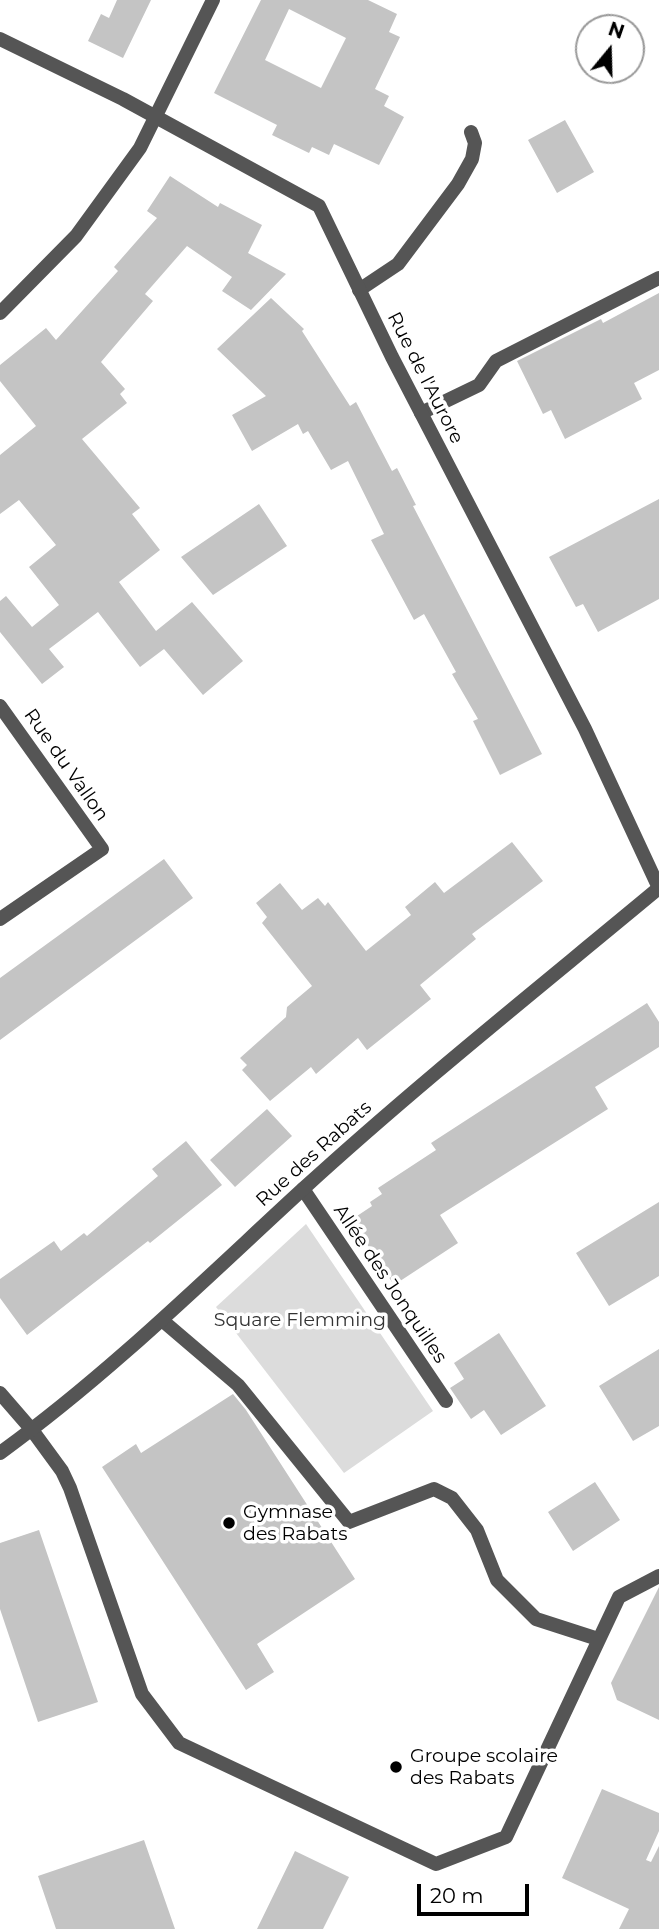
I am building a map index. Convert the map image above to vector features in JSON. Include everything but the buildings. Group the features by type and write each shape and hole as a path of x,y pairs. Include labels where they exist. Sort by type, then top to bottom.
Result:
{"street":[{"path":"0,313 76,236 139,148 213,0"},
{"name":"Rue de l'Aurore","path":"0,39 156,116 319,206 421,413 585,729 659,888"},
{"path":"359,290 398,264 458,184 472,159 475,143 471,132"},
{"path":"421,413 479,385 496,361 659,278"},
{"name":"Rue du Vallon","path":"0,706 102,849 0,919"},
{"name":"Rue des Rabats","path":"0,1453 32,1430 163,1321 303,1189 391,1111 659,888"},
{"name":"Allée des Jonquilles","path":"303,1189 446,1401"},
{"path":"163,1321 238,1385 349,1522 434,1489 452,1498 477,1531 497,1580 537,1619 598,1639"},
{"path":"0,1393 62,1471 142,1694 179,1743 436,1864 506,1837 619,1597 655,1583"}],"green space":[{"name":"Square Flemming","path":"306,1224 433,1411 344,1473 216,1307"}],"place":[{"name":"Gymnase des Rabats","path":"229,1523"},
{"name":"Groupe scolaire des Rabats","path":"396,1767"}]}
